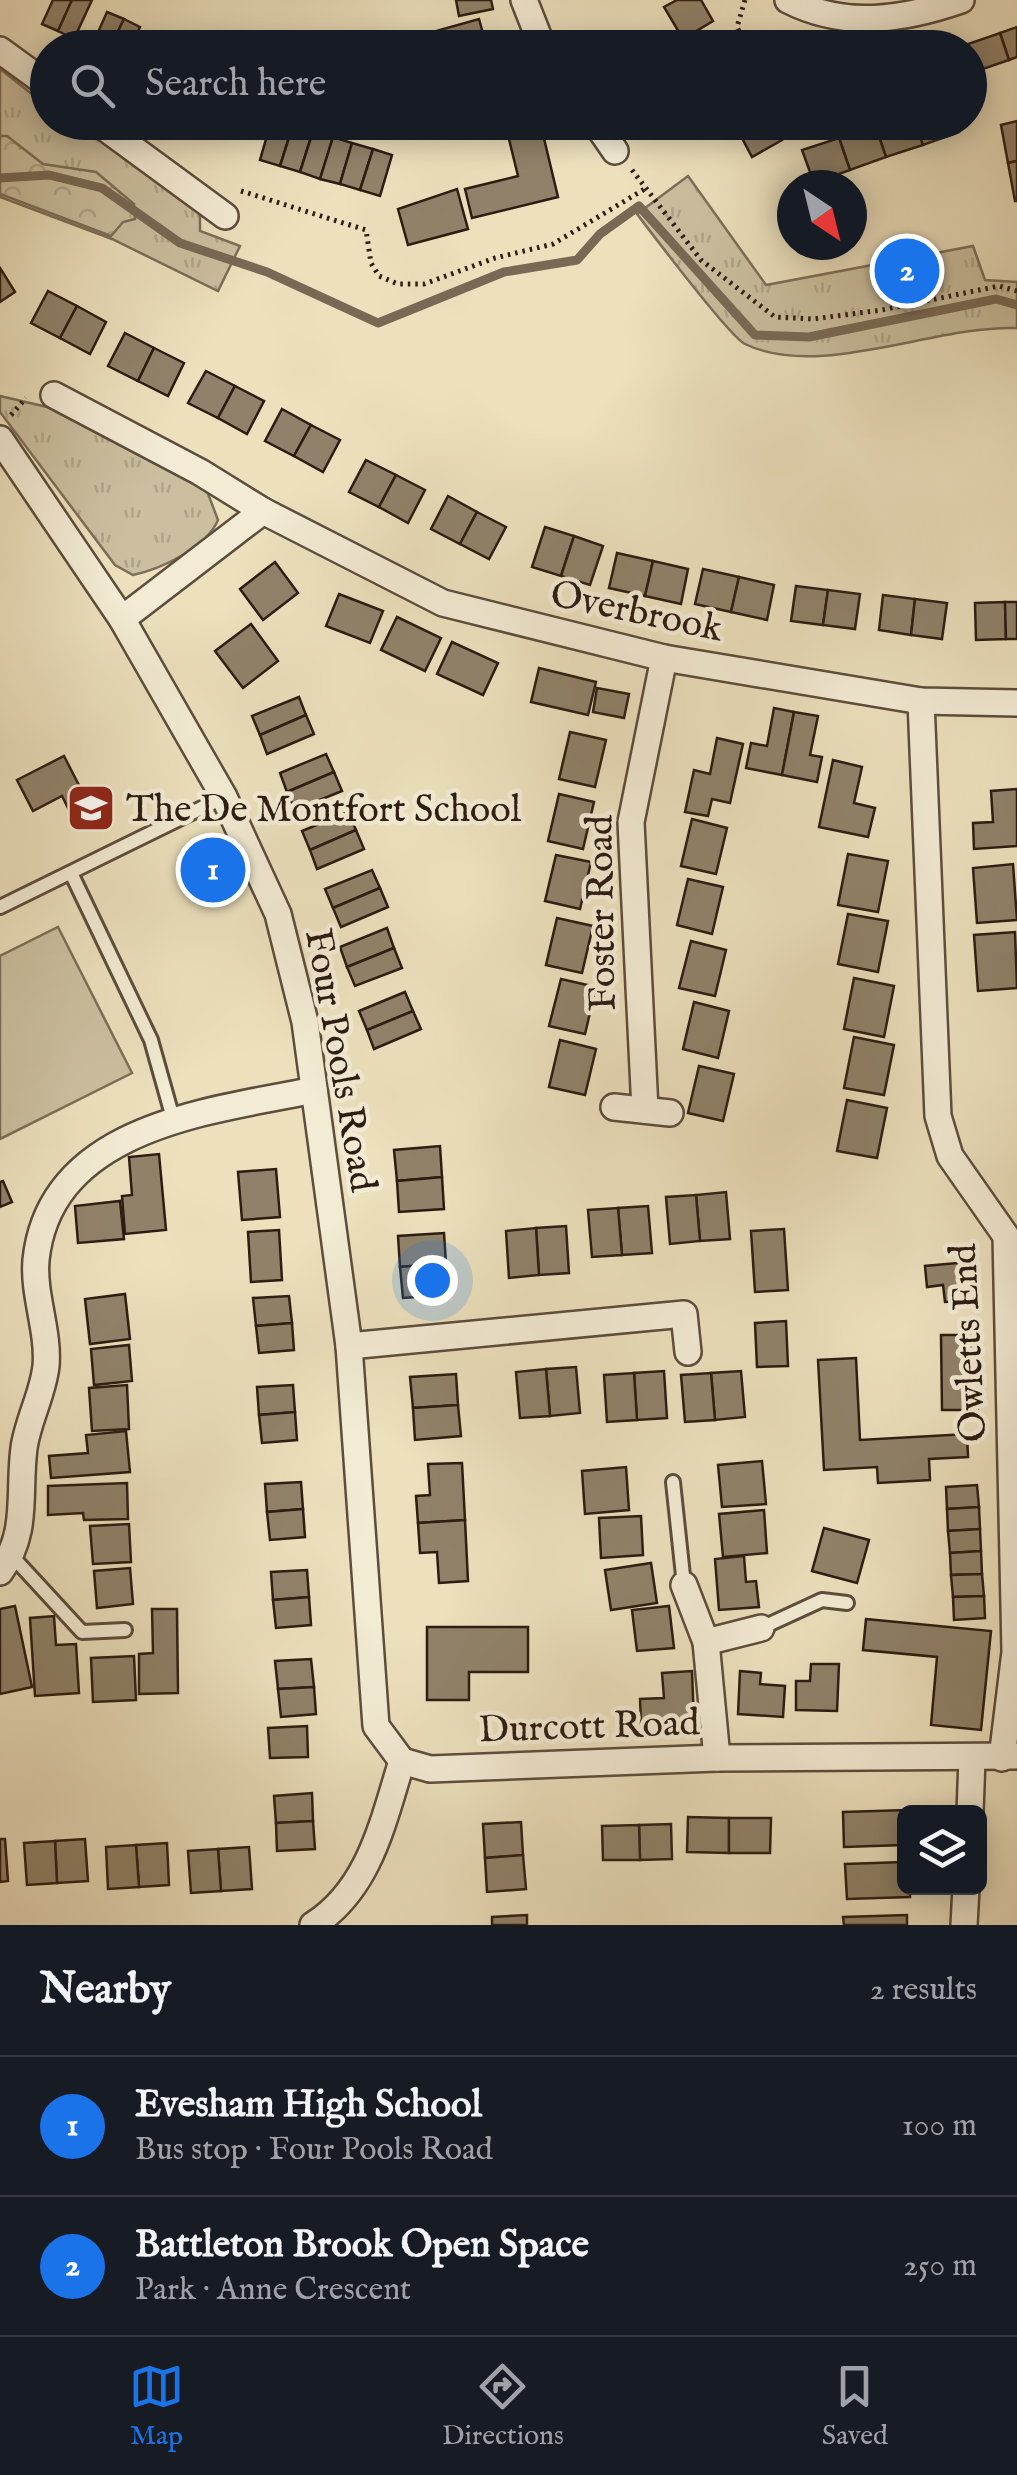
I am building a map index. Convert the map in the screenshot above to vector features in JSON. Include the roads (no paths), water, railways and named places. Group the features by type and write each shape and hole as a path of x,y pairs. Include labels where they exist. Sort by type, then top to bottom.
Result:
{"street":[{"path":"524,0 536,30"},
{"path":"788,0 823,14 884,21 961,0"},
{"path":"0,50 30,72"},
{"path":"121,140 225,216"},
{"path":"608,140 615,150"},
{"name":"Overbrook","path":"54,395 200,472 263,511 443,603 664,658 921,701 1017,702"},
{"name":"Four Pools Road","path":"0,439 122,619 224,797 278,914 305,1022 350,1346 374,1708 386,1744 402,1760"},
{"path":"122,619 263,511"},
{"name":"Foster Road","path":"614,1107 658,1112 630,822 664,658"},
{"name":"Owletts End","path":"921,701 938,1116 950,1156 1006,1236 1015,1652 1010,1757"},
{"path":"6,1564 21,1531 24,1447 46,1366 36,1262 43,1231 66,1185 86,1165 138,1132 314,1090"},
{"path":"350,1346 684,1314 688,1352"},
{"path":"684,1584 706,1642 716,1758"},
{"path":"706,1642 761,1628"},
{"name":"Durcott Road","path":"402,1760 430,1768 716,1758 1010,1757"},
{"path":"970,1805 972,1759"},
{"path":"316,1924 357,1882 372,1856 402,1760"},
{"path":"964,1925 966,1895"}],"lane":[{"path":"0,907 224,797"},
{"path":"72,874 151,1040 174,1122"},
{"path":"673,1482 684,1584"},
{"path":"6,1564 82,1632 125,1630"},
{"path":"761,1628 822,1600 847,1602"}],"waterway":[{"path":"0,178 49,175 102,188 180,243 267,272 378,323 504,272 577,260 600,234 639,206 755,335 809,337 996,299 1017,305"}],"place":[{"name":"Battleton Brook Open Space","path":"907,271"},
{"name":"The De Montfort School","path":"91,808"},
{"name":"Evesham High School","path":"213,870"}]}
